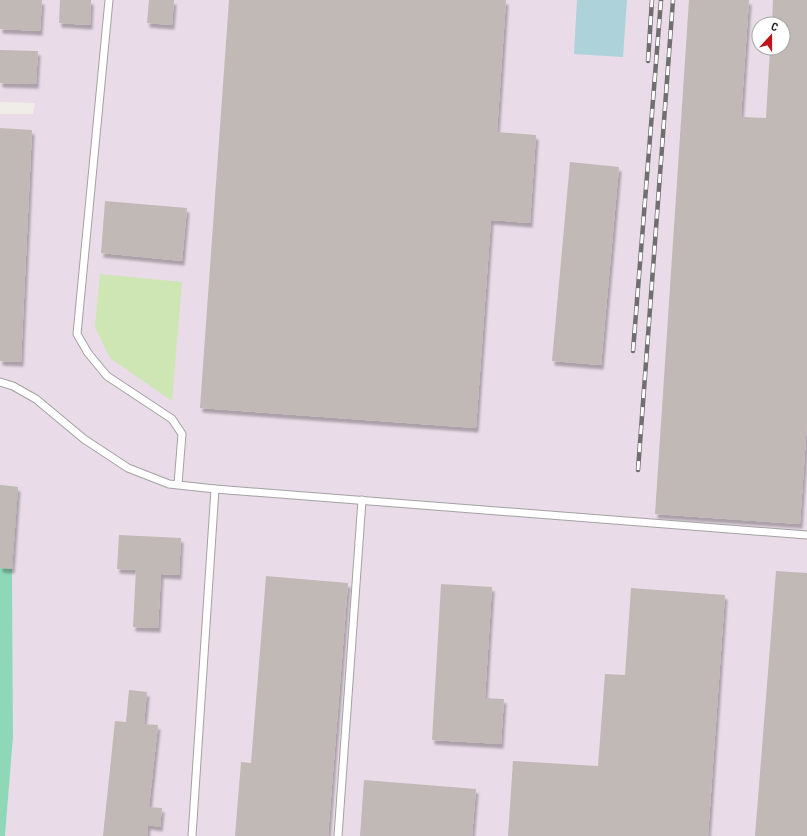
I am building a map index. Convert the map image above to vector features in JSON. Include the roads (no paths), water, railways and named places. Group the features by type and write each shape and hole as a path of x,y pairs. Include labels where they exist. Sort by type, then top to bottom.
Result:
{"lane":[{"path":"109,0 77,334 88,353 107,376 172,419 182,434 178,484"},
{"path":"0,382 12,386 36,399 84,439 128,468 169,484 215,489 807,535"},
{"path":"192,836 215,489"},
{"path":"338,836 362,500"}],"water":[{"path":"577,0 627,0 623,57 574,54"}],"railway":[{"path":"648,61 652,0"},
{"path":"633,351 661,0"},
{"path":"638,470 673,0"}]}
